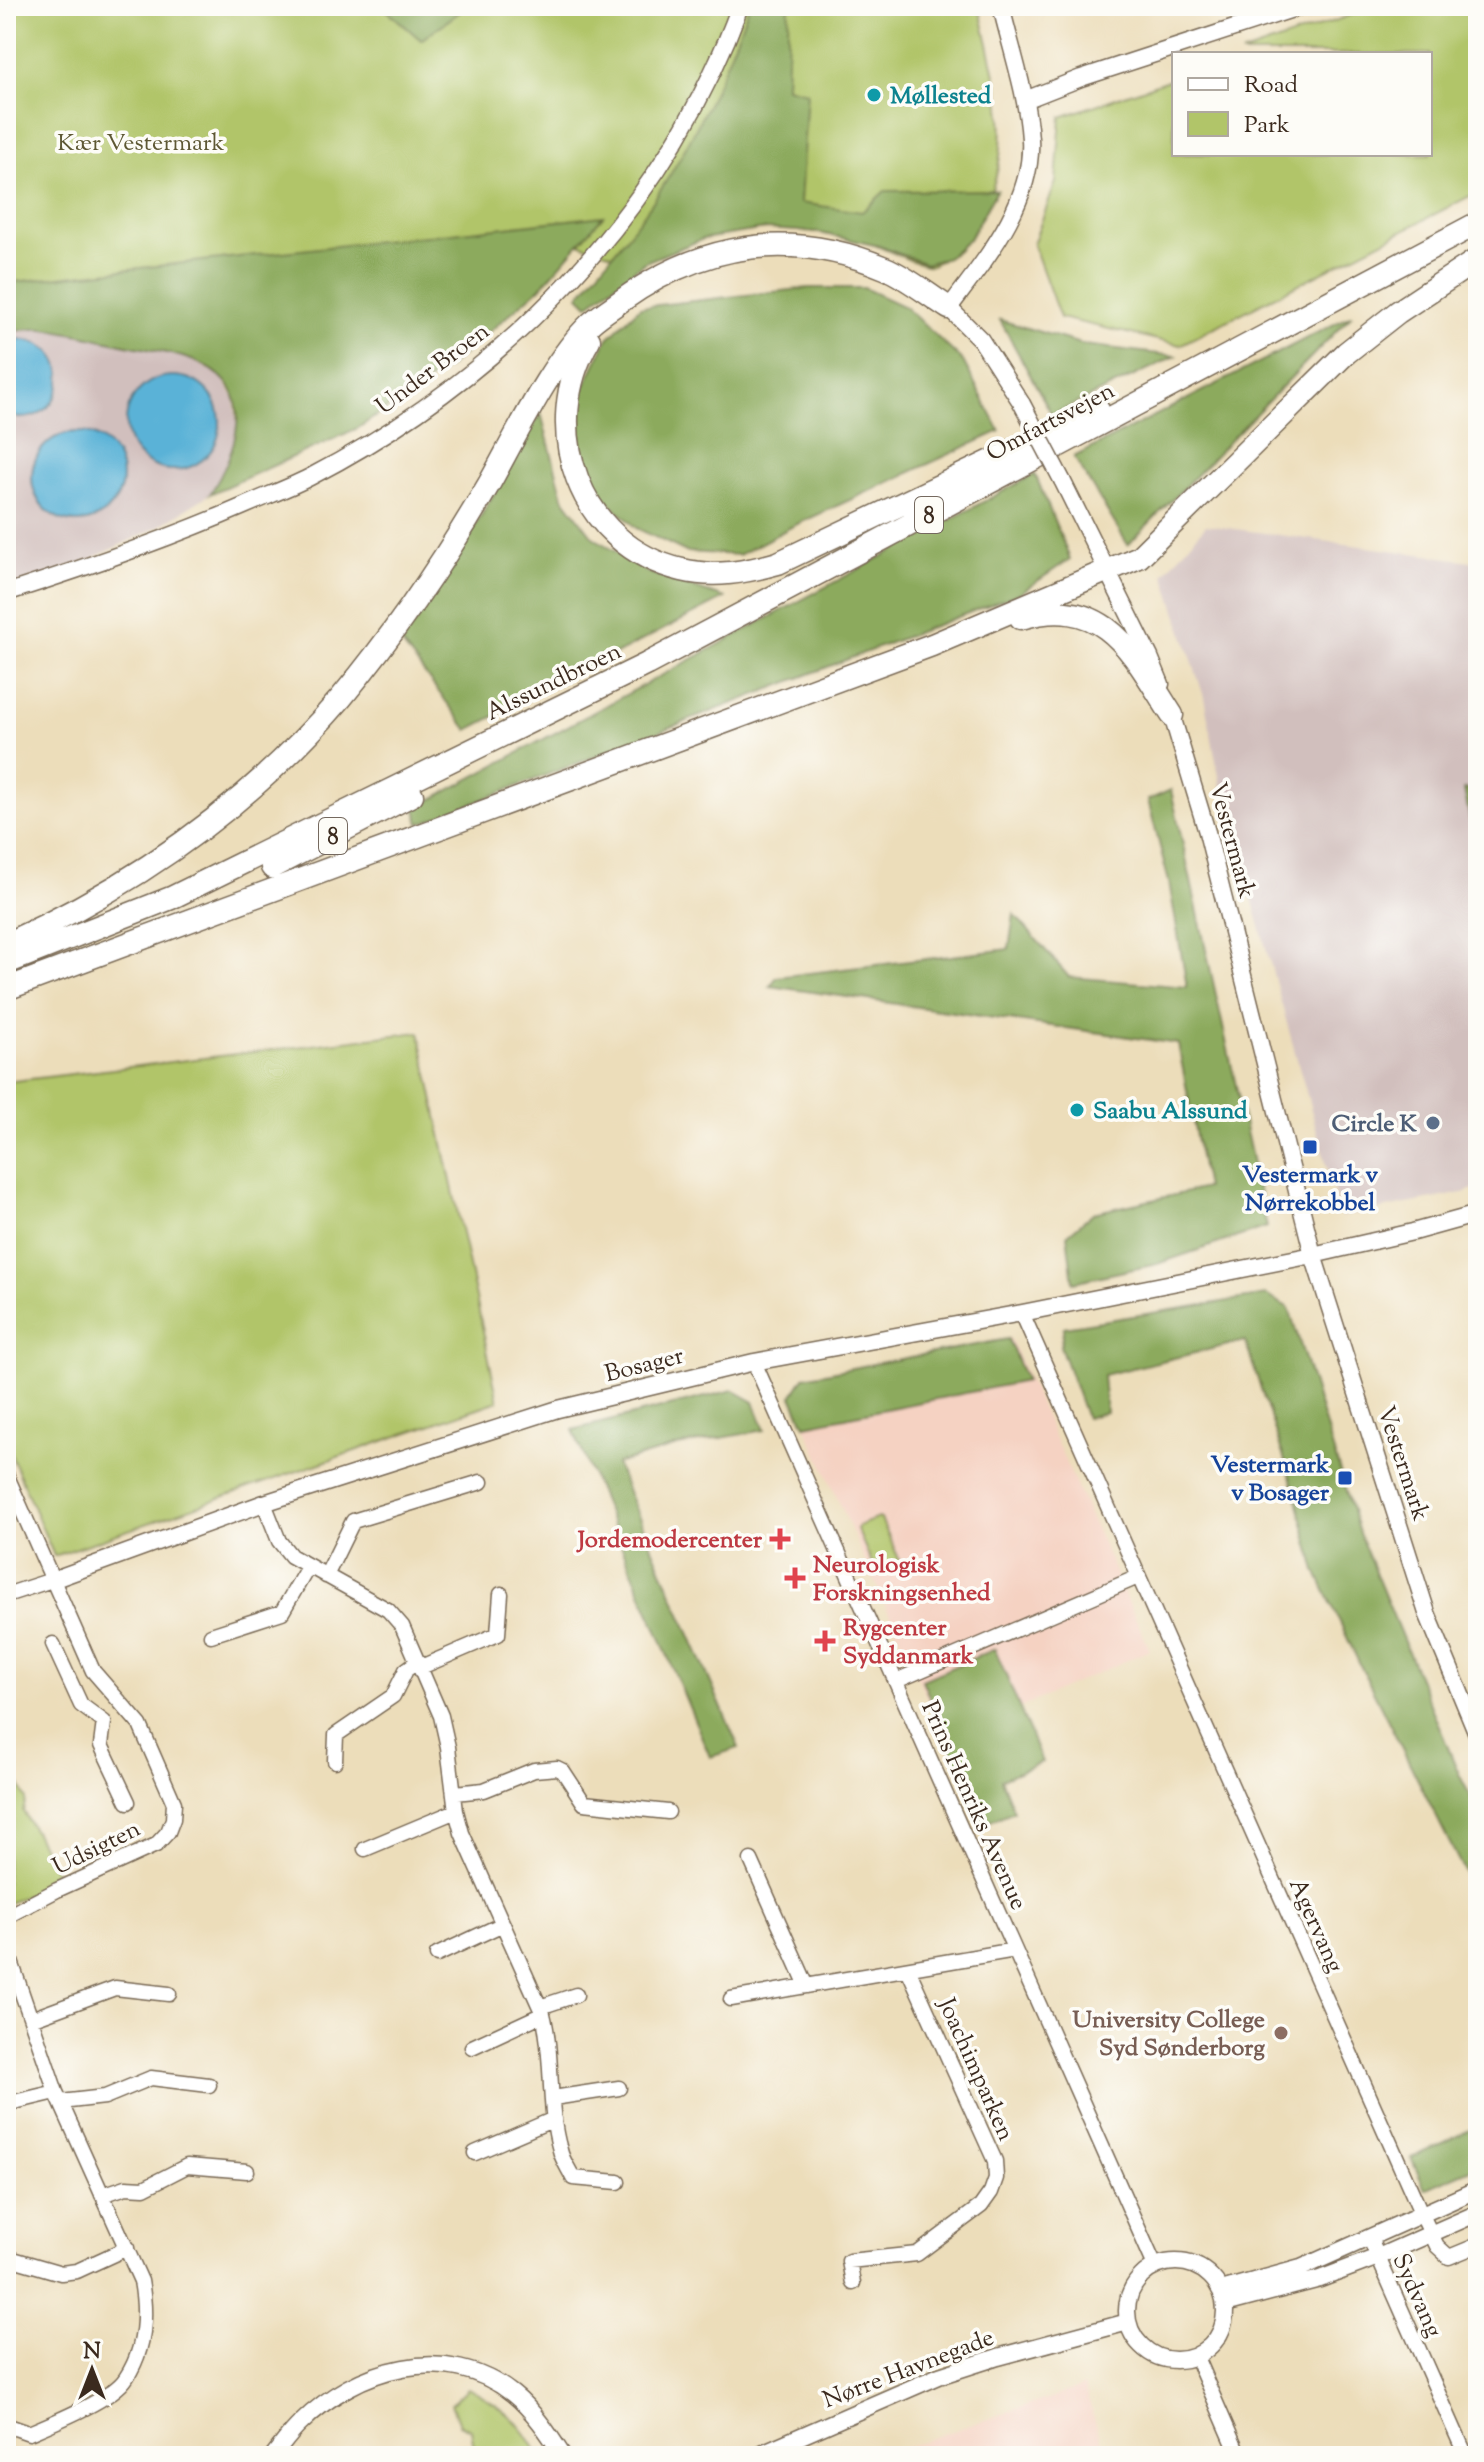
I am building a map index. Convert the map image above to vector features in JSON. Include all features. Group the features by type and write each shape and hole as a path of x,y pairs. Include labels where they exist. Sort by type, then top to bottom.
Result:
{"highway":[{"name":"Omfartsvejen","path":"647,664 1478,223"},
{"path":"6,944 52,923 136,875 199,833 282,761 341,697 414,600 471,514 555,369 575,341 591,322 620,302 661,275 719,253 757,246 802,245 846,253 889,269 949,308"},
{"path":"6,989 932,645 1139,557 1346,353 1398,312 1478,259"},
{"path":"620,302 595,330 578,359 568,391 569,457 580,488 621,540 649,558 670,566 713,574 746,572 778,563 1074,420 1210,365"},
{"path":"932,645 1034,615 1061,613 1089,618 1121,639 1172,715"},
{"name":"Alssundbroen","path":"6,963 171,898 647,664"},
{"name":"Alssundbroen","path":"6,980 169,915 258,873 564,714 647,664"}],"street":[{"name":"Under Broen","path":"6,593 170,538 310,478 403,423 471,373 540,313 580,272 618,225 693,112 740,6"},
{"path":"949,308 1010,218 1027,174 1030,141 1025,100 1001,6"},
{"path":"1025,100 1081,78 1302,6"},
{"name":"Vestermark","path":"949,308 981,340 1022,404 1109,571 1150,657 1172,715 1207,832 1313,1255 1427,1613 1478,1736"},
{"name":"Bosager","path":"6,1595 264,1503 558,1409 754,1362 1313,1255 1478,1214"},
{"name":"Agervang","path":"1022,1313 1437,2246 1449,2257 1478,2245"},
{"name":"Prins Henriks Avenue","path":"754,1362 1155,2266"},
{"name":"Udsigten","path":"6,1474 93,1671 140,1725 174,1803 168,1832 156,1845 57,1890 6,1919"},
{"path":"326,1576 353,1521 481,1482"},
{"path":"264,1503 279,1541 291,1556 388,1610 402,1626 441,1716 462,1833 542,2010 548,2034 554,2119 560,2152 573,2178 618,2182"},
{"path":"211,1635 282,1612 308,1567"},
{"path":"896,1681 1138,1577"},
{"path":"335,1761 336,1735 393,1696 406,1670 498,1634 501,1594"},
{"path":"53,1644 81,1705 104,1722 128,1708"},
{"name":"Udsigten","path":"104,1722 101,1745 128,1802"},
{"path":"455,1793 484,1790 534,1770 557,1768 563,1771 584,1803 668,1812"},
{"path":"365,1849 456,1811"},
{"path":"751,1860 807,1986"},
{"path":"437,1955 503,1924"},
{"path":"6,1947 59,2097 141,2281 146,2308 143,2339 126,2380 81,2411 29,2433 6,2425"},
{"name":"Joachimparken","path":"731,1999 1015,1950"},
{"name":"Joachimparken","path":"853,2283 849,2261 917,2254 981,2206 996,2178 995,2161 908,1969"},
{"path":"31,2019 115,1988 169,1994"},
{"path":"472,2047 576,1995"},
{"path":"6,2104 59,2097 105,2097 151,2078 209,2085"},
{"path":"553,2098 619,2088"},
{"path":"475,2153 554,2119"},
{"path":"102,2195 126,2187 144,2188 187,2166 247,2171"},
{"path":"1223,2297 1370,2239 1478,2189"},
{"path":"1223,2297 1320,2279 1478,2213"},
{"name":"Sydvang","path":"1370,2239 1466,2456"},
{"path":"6,2257 61,2273 77,2271 127,2248"},
{"path":"1170,2262 1185,2262 1200,2268 1213,2277 1223,2297 1225,2320 1219,2335 1209,2348 1196,2357 1182,2360 1154,2355 1133,2336 1128,2322 1127,2306 1131,2289 1141,2276 1155,2266 1170,2262"},
{"name":"Nørre Havnegade","path":"755,2456 939,2376 1128,2322"},
{"path":"1196,2357 1239,2456"},
{"path":"273,2456 300,2423 358,2380 390,2369 426,2365 459,2368 493,2380 514,2394 543,2425 563,2456"}],"shaded area":[{"path":"41,328 161,351 191,360 221,376 234,398 238,433 226,469 210,494 158,527 76,566 6,587 6,332"},
{"path":"1206,525 1478,562 1478,1187 1463,1193 1341,1217 1221,787 1204,697 1164,574"},
{"path":"1010,1338 1150,1650 946,1741 792,1397 803,1376"},
{"path":"1084,2386 1106,2456 880,2456"}],"green space":[{"name":"Kær Vestermark","path":"6,6 979,6 1001,114 998,167 990,193 963,244 954,253 930,266 847,233 797,225 690,239 636,262 551,234 6,291"},
{"path":"382,6 468,6 421,40"},
{"path":"749,6 789,6 786,87 807,92 800,203 862,212 885,191 997,190 969,239 948,257 926,264 879,246 815,232 765,229 703,239 645,262 588,305 579,296 640,220 672,172 709,103"},
{"path":"1377,6 1478,6 1478,192 1180,345 1060,318 1033,244 1056,182 1061,117 1172,79 1172,156 1432,156 1432,52 1247,52"},
{"path":"603,216 543,285 449,367 358,428 210,494 225,467 236,435 236,403 230,388 220,376 186,358 73,333 38,329 6,332 6,283"},
{"path":"808,288 864,288 905,307 963,361 1000,431 791,527 739,555 686,552 636,528 606,499 580,454 581,393 608,338 640,307"},
{"path":"1352,315 1128,545 1074,457"},
{"path":"1000,320 1084,345 1176,356 1052,415"},
{"path":"541,413 563,497 593,537 647,572 725,598 468,730 398,639 451,567"},
{"path":"1035,474 1070,559 1020,593 419,824 416,808"},
{"path":"1464,789 1478,791 1478,860"},
{"path":"1171,790 1267,1227 1157,1264 1073,1282 1067,1235 1093,1213 1206,1188 1178,1044 770,986 777,977 1009,949 1014,914 1069,977 1187,987 1169,882 1148,800"},
{"path":"419,1032 498,1401 54,1556 6,1443 6,1082"},
{"path":"1266,1295 1289,1308 1360,1536 1459,1774 1478,1811 1478,1899 1316,1571 1292,1482 1245,1341 1103,1375 1106,1412 1086,1418 1060,1346 1064,1327"},
{"path":"1008,1339 1026,1381 805,1425 792,1396 804,1377"},
{"path":"733,1390 754,1402 765,1430 677,1446 616,1464 739,1748 710,1757 573,1430"},
{"path":"878,1518 900,1561 899,1565 880,1574 876,1573 857,1529"},
{"path":"995,1649 1042,1762 1001,1779 1014,1811 983,1824 922,1680"},
{"path":"6,1755 26,1799 23,1811 61,1881 6,1904"},
{"path":"1478,2126 1478,2166 1425,2189 1411,2158"},
{"path":"468,2388 510,2416 539,2456 475,2456 471,2429 459,2424 451,2404"}],"water":[{"path":"17,339 40,345 54,357 60,372 59,388 52,403 40,413 24,418 6,413 6,343"},
{"path":"173,376 191,380 206,390 216,405 220,423 216,441 206,456 191,466 173,470 155,466 140,456 130,441 126,423 130,405 140,390 155,380"},
{"path":"77,432 94,435 109,445 119,460 122,477 119,494 109,509 94,519 77,522 60,519 45,509 35,494 32,477 35,460 45,445 60,435"}],"place":[{"name":"Møllested","path":"874,95"},
{"name":"Saabu Alssund","path":"1077,1110"},
{"name":"Circle K","path":"1433,1123"},
{"name":"Vestermark v Nørrekobbel","path":"1310,1147"},
{"name":"Vestermark v Bosager","path":"1345,1478"},
{"name":"Jordemodercenter","path":"780,1539"},
{"name":"Neurologisk Forskningsenhed","path":"795,1578"},
{"name":"Rygcenter Syddanmark","path":"825,1641"},
{"name":"University College Syd Sønderborg","path":"1281,2033"}]}
